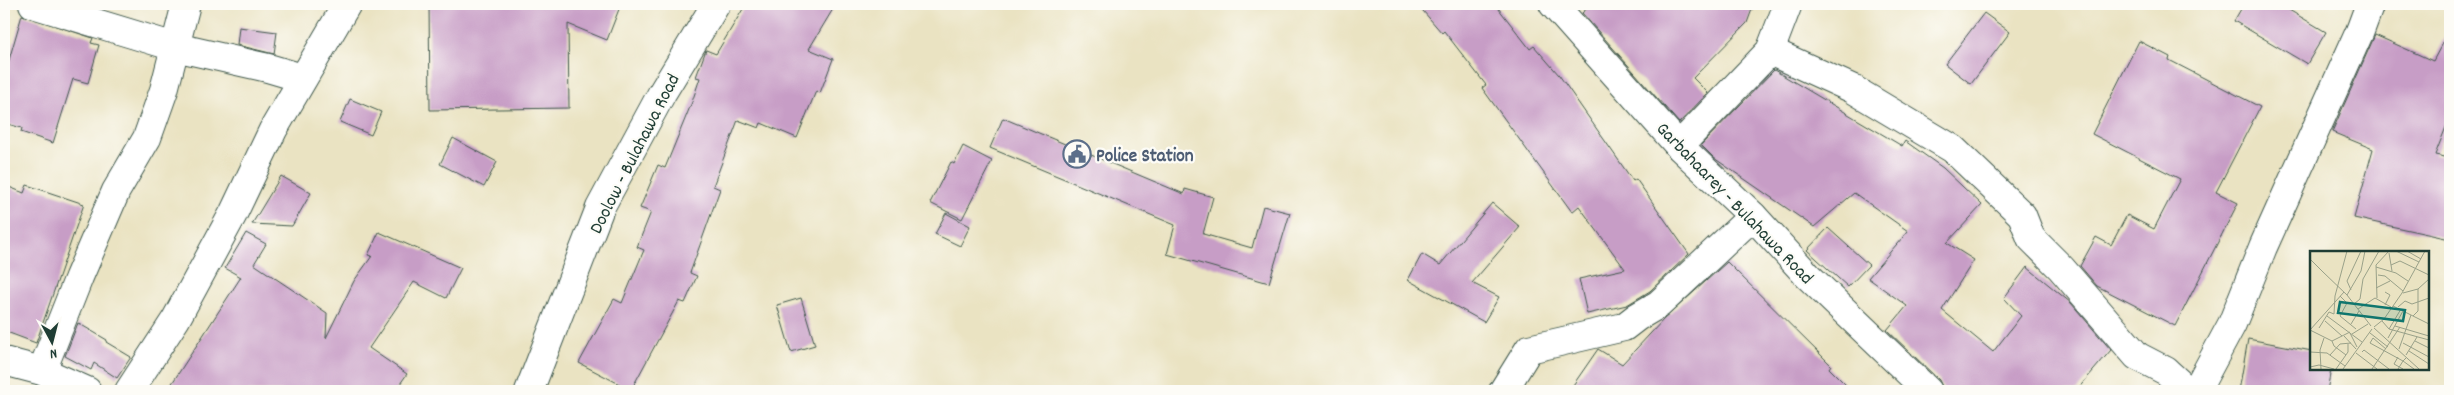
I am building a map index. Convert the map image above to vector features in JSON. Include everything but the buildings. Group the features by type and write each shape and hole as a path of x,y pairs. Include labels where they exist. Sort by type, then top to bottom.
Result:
{"street":[{"path":"33,4 175,47 268,68 302,78"},
{"path":"42,371 79,276 116,191 147,138 164,90 186,4"},
{"path":"129,391 176,319 302,78 348,4"},
{"name":"Doolow - Bulahawa Road","path":"529,391 600,208 662,92 716,4"},
{"path":"1679,146 1770,50 1788,4"},
{"path":"2196,391 2232,324 2263,247 2356,40 2370,4"},
{"name":"Garbahaarey - Bulahawa Road","path":"1562,7 1679,146 1753,216 1808,276 1928,391"},
{"path":"1770,50 1851,88 1953,148 2022,215 2031,238 2061,268 2137,356 2166,371 2188,391"},
{"path":"1503,391 1529,349 1624,327 1659,304 1753,216"},
{"path":"4,361 42,371 87,391"}],"place":[{"name":"Police Station","path":"1077,154"}]}
